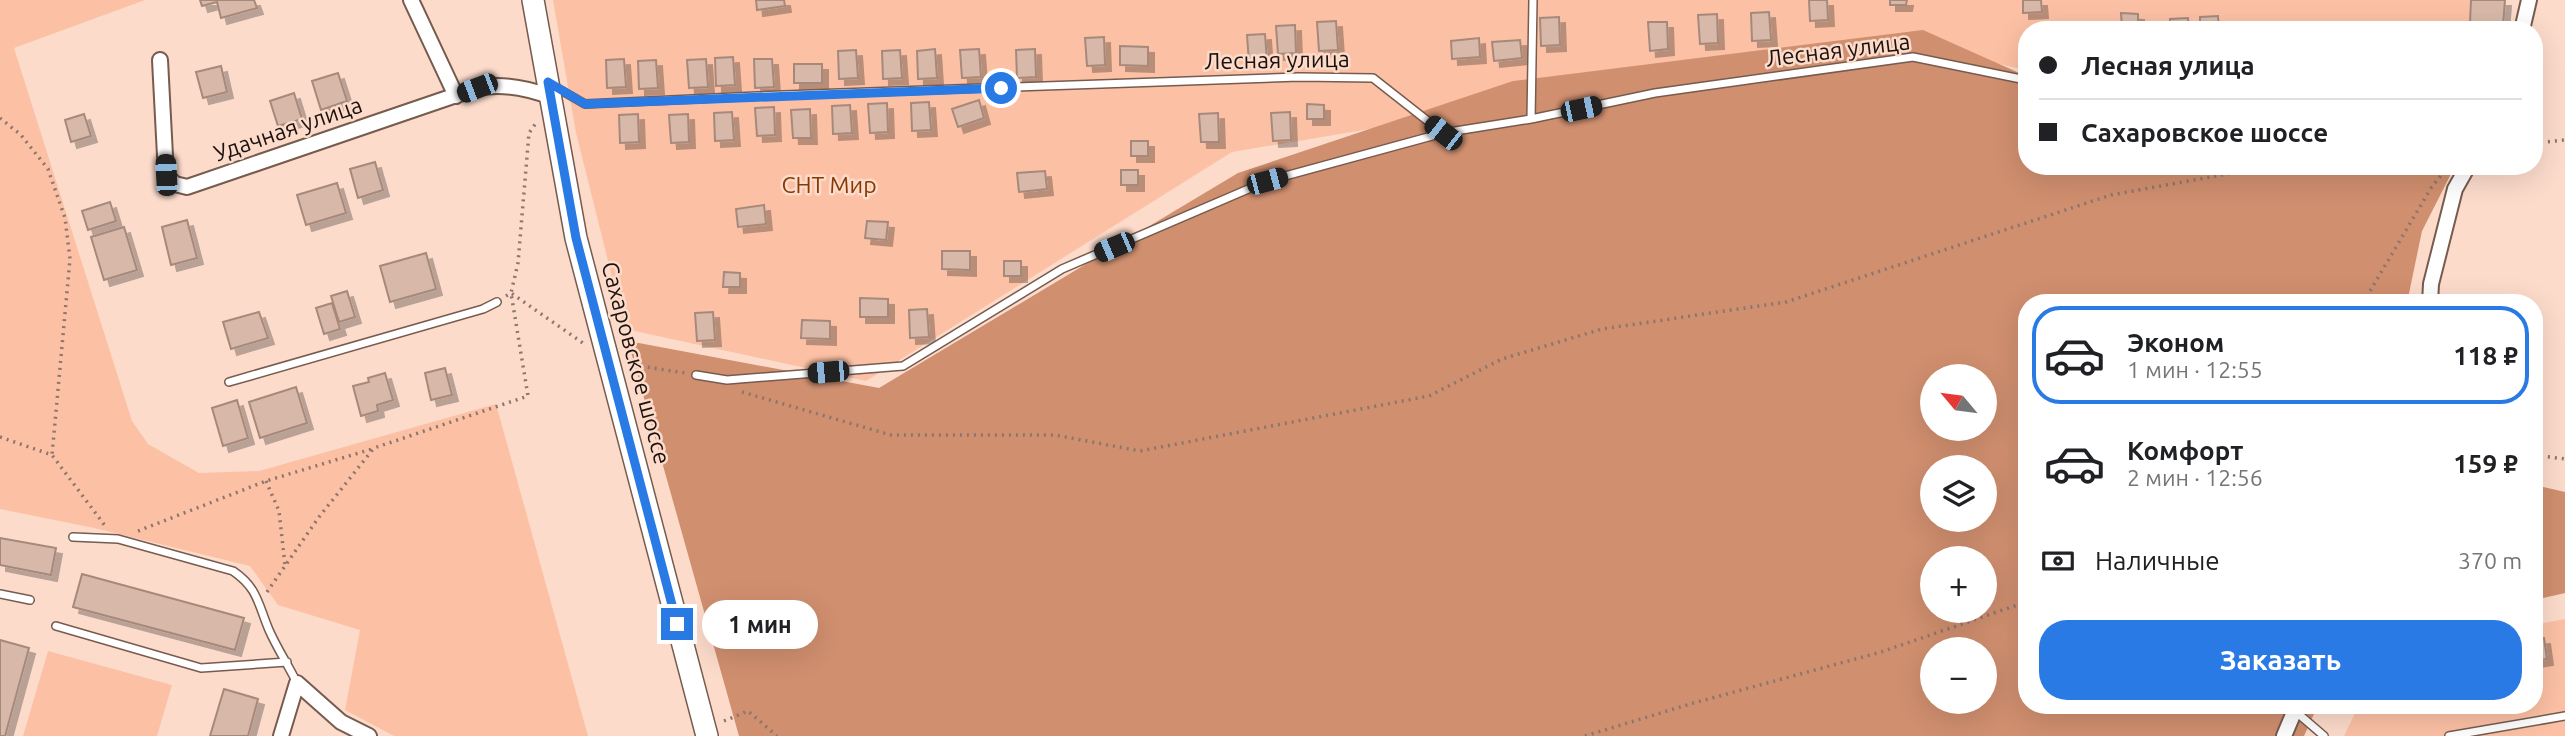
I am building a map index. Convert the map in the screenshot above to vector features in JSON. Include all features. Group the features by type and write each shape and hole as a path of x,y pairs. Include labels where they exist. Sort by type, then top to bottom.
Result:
{"main road":[{"name":"Сахаровское шоссе","path":"533,0 576,238 706,732"}],"street":[{"path":"411,0 456,96"},
{"path":"2524,21 2529,0"},
{"name":"Удачная улица","path":"160,60 166,175 175,184 187,187 489,86 532,89 550,94"},
{"path":"2430,294 2455,189 2463,175"},
{"path":"281,736 298,683 341,722 369,736"},
{"path":"2284,736 2293,714"}],"lane":[{"path":"1531,119 1533,0"},
{"name":"Лесная улица","path":"550,94 585,104 1299,77 1373,78 1443,133 1531,119 1654,93 1913,57 2018,78"},
{"path":"696,375 727,380 903,366 1075,263 1267,181 1443,133"},
{"path":"229,382 483,309 497,302"},
{"path":"73,537 118,539 233,570 247,580 255,592 270,631 298,683"},
{"path":"0,594 30,600"},
{"path":"56,626 201,668 287,662"},
{"path":"2302,714 2324,736"},
{"path":"2449,736 2565,716"}],"path":[{"path":"0,437 52,455 100,521 118,539 266,481 528,396 512,293 518,263 529,133 550,94"},
{"path":"0,118 21,135 48,169 65,218 70,259 52,455"},
{"path":"2543,142 2565,140"},
{"path":"732,388 767,401 891,435 1055,435 1140,451 1429,396 1502,359 1602,329 1786,302 2111,195 2221,175"},
{"path":"2367,294 2431,188 2442,175"},
{"path":"497,302 512,293"},
{"path":"512,293 609,360 696,375"},
{"path":"259,603 319,517 374,448"},
{"path":"2543,456 2565,459"},
{"path":"266,481 279,511 285,567"},
{"path":"1586,736 1690,704 1881,652 2018,605"},
{"path":"706,732 748,711 776,736"}],"green space":[{"path":"0,0 145,0 14,48 132,421 148,444 199,473 259,471 496,404 588,736 394,736 345,710 360,630 278,605 250,566 94,528 0,509"},
{"name":"СНТ Мир","path":"553,0 2500,0 2496,21 2018,21 2018,68 1895,41 1232,152 866,381 625,329 576,133"},
{"path":"2565,619 2565,736 2344,736 2355,714 2543,714 2543,623"},
{"path":"48,651 172,685 157,736 23,736"}],"shaded area":[{"path":"1923,30 2018,72 2018,175 2450,175 2422,231 2409,294 2018,294 2018,714 2314,714 2304,736 739,736 628,341 879,388 1238,173 1513,81"},
{"path":"2543,487 2565,492 2565,593 2543,598"}],"building":[{"path":"200,0 254,0 257,8 221,18 217,2 202,6"},
{"path":"756,0 784,0 785,6 757,10"},
{"path":"1809,0 1827,0 1828,20 1810,21"},
{"path":"1890,0 1907,0 1906,5 1890,5"},
{"path":"2023,0 2041,0 2042,12 2023,13"},
{"path":"2471,0 2505,0 2503,21 2470,21"},
{"path":"1769,12 1771,40 1752,41 1751,13"},
{"path":"2121,13 2138,14 2138,21 2122,21"},
{"path":"1717,14 1718,43 1700,44 1698,15"},
{"path":"2218,16 2218,21 2200,21 2200,17"},
{"path":"1559,17 1560,45 1541,46 1540,18"},
{"path":"2188,18 2188,21 2170,21"},
{"path":"1336,21 1338,50 1319,51 1317,22"},
{"path":"1648,22 1667,22 1668,49 1650,51"},
{"path":"1295,25 1296,53 1278,54 1276,26"},
{"path":"1265,34 1267,62 1249,63 1247,35"},
{"path":"1104,37 1105,65 1087,66 1085,38"},
{"path":"1479,38 1480,57 1452,59 1451,41"},
{"path":"1520,40 1522,58 1494,61 1492,42"},
{"path":"1120,46 1148,47 1148,66 1120,65"},
{"path":"935,49 937,78 918,79 917,51"},
{"path":"979,49 981,77 962,78 960,50"},
{"path":"1035,49 1036,77 1017,78 1016,50"},
{"path":"856,50 858,78 839,79 838,51"},
{"path":"900,50 902,78 883,79 882,51"},
{"path":"733,57 735,85 716,86 715,58"},
{"path":"624,59 626,87 607,88 606,60"},
{"path":"706,59 708,87 689,88 687,60"},
{"path":"754,59 772,59 774,87 755,88"},
{"path":"656,60 658,88 639,89 638,61"},
{"path":"794,64 822,64 822,83 794,83"},
{"path":"221,66 227,92 203,98 196,72"},
{"path":"338,73 347,101 321,110 312,81"},
{"path":"294,93 302,119 278,126 270,101"},
{"path":"979,100 984,118 958,127 952,109"},
{"path":"929,102 931,130 912,131 911,103"},
{"path":"887,103 888,132 870,133 868,104"},
{"path":"1307,104 1324,105 1324,119 1307,119"},
{"path":"850,105 852,133 833,134 832,106"},
{"path":"774,107 775,135 757,136 755,108"},
{"path":"810,109 811,138 793,138 791,110"},
{"path":"732,112 734,140 715,141 714,113"},
{"path":"1290,112 1291,140 1273,141 1271,113"},
{"path":"1218,113 1219,142 1201,142 1199,114"},
{"path":"84,114 91,136 71,142 65,120"},
{"path":"638,114 639,142 620,143 619,115"},
{"path":"688,114 689,142 671,143 669,115"},
{"path":"1131,141 1148,141 1148,156 1131,156"},
{"path":"375,162 383,190 358,198 350,169"},
{"path":"1121,170 1138,170 1138,185 1121,185"},
{"path":"1045,171 1047,189 1019,192 1017,173"},
{"path":"337,183 346,213 306,225 297,195"},
{"path":"110,202 116,221 88,230 82,211"},
{"path":"764,205 766,224 738,227 736,209"},
{"path":"187,220 197,258 171,265 162,227"},
{"path":"867,221 888,222 886,240 865,238"},
{"path":"124,227 137,270 104,280 91,237"},
{"path":"942,251 970,251 970,270 942,269"},
{"path":"426,253 436,289 390,302 380,266"},
{"path":"1004,261 1021,261 1021,276 1004,276"},
{"path":"724,272 740,273 740,287 723,287"},
{"path":"347,291 355,317 339,322 331,296"},
{"path":"860,298 888,299 888,317 860,317"},
{"path":"332,303 340,329 324,334 316,308"},
{"path":"927,309 929,337 910,338 909,310"},
{"path":"259,312 268,338 231,349 223,322"},
{"path":"713,312 715,340 697,341 695,313"},
{"path":"802,320 830,321 830,339 801,338"},
{"path":"445,368 452,395 431,400 425,373"},
{"path":"385,373 393,400 377,405 378,411 361,416 353,386 369,382 368,378"},
{"path":"296,387 307,423 260,438 249,402"},
{"path":"237,400 248,438 223,446 212,408"},
{"path":"0,538 56,548 51,575 0,565"},
{"path":"82,574 244,618 235,650 73,607"},
{"path":"2543,638 2547,659 2543,660"},
{"path":"0,640 29,648 5,736 0,736"},
{"path":"224,689 258,699 248,736 210,736"}],"route":[{"path":"677,624 576,238 548,82 585,104 1001,88"}]}
